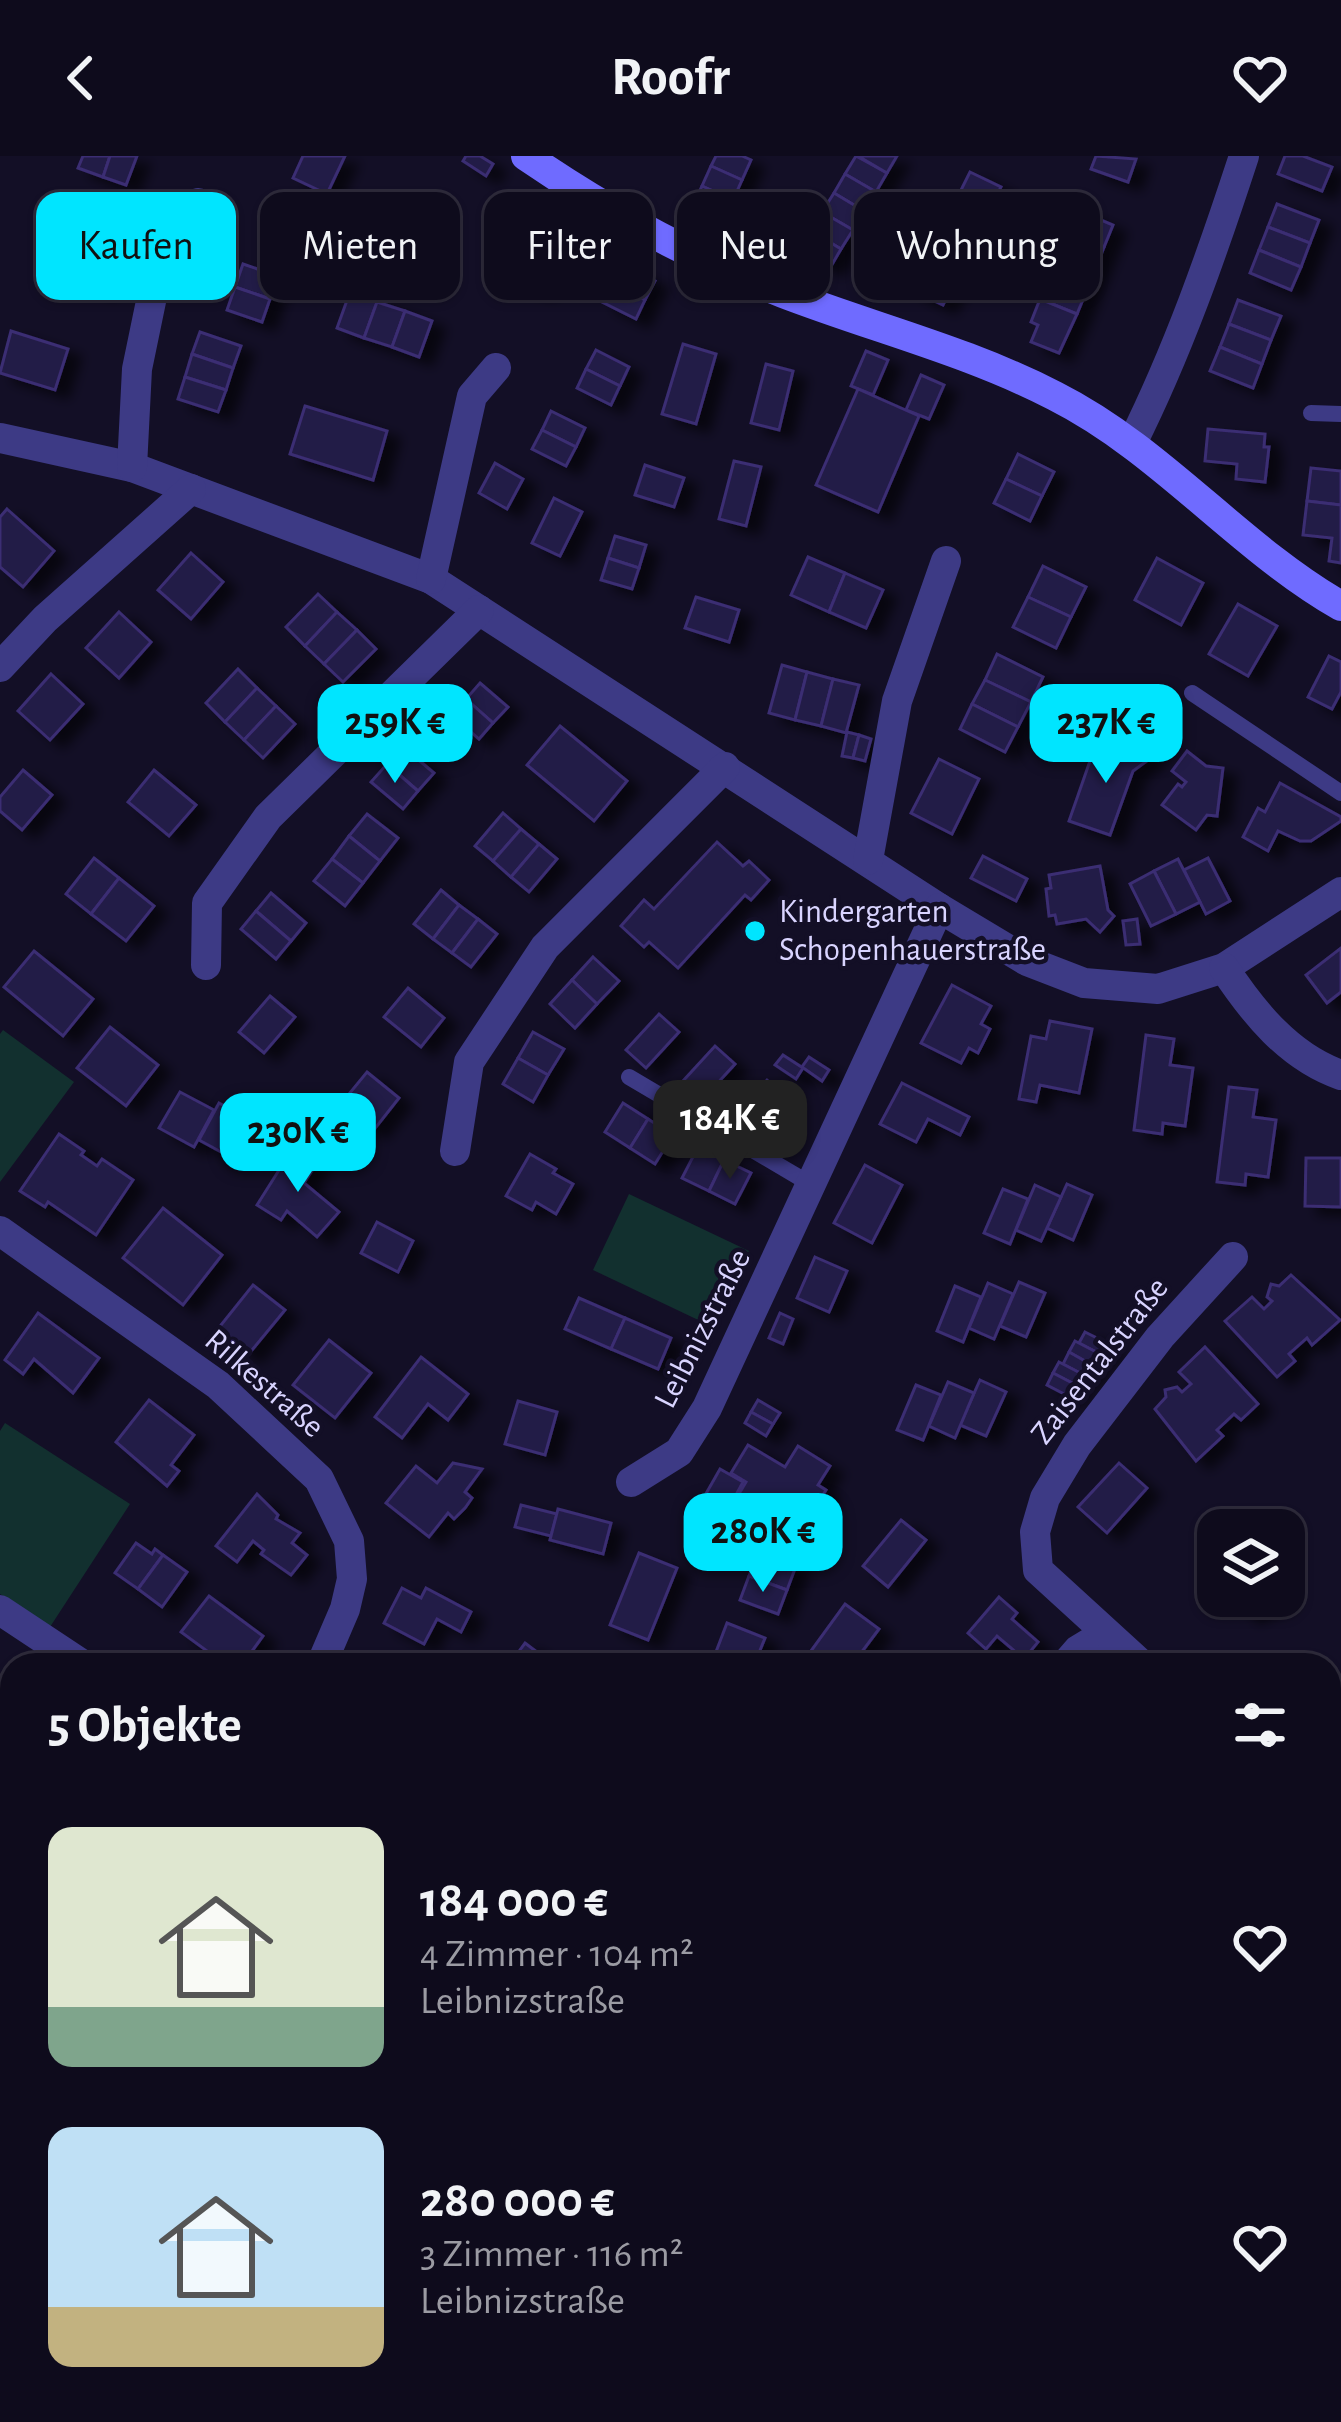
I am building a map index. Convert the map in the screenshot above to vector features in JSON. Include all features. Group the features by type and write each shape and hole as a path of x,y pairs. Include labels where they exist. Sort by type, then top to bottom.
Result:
{"street":[{"path":"526,156 614,212 698,256 787,294 1006,373 1057,397 1132,443 1279,563 1341,606"},
{"path":"1132,443 1167,369 1244,156"},
{"path":"132,467 137,370 151,300"},
{"path":"431,579 472,396 496,368"},
{"path":"0,438 132,467 431,579 939,908 1027,962 1084,983 1158,989 1224,968 1341,892"},
{"path":"0,668 45,619 191,489"},
{"path":"868,860 898,701 946,561"},
{"path":"206,965 207,903 268,817 479,610"},
{"path":"455,1151 470,1062 545,947 724,767"},
{"name":"Leibnizstraße","path":"631,1482 679,1452 707,1408 939,908"},
{"path":"1224,968 1248,1005 1289,1046 1341,1076"},
{"name":"Rilkestraße","path":"0,1231 218,1385 319,1479 349,1541 352,1579 326,1653"},
{"name":"Zaisentalstraße","path":"1128,1653 1038,1570 1035,1532 1045,1498 1077,1444 1160,1337 1233,1257"},
{"path":"0,1610 64,1653"},
{"path":"1075,1653 1106,1633"}],"lane":[{"path":"1311,412 1341,414"},
{"path":"1192,693 1341,793"},
{"path":"629,1077 812,1185"}],"green space":[{"path":"3,1030 74,1082 0,1182 0,1034"},
{"path":"629,1194 749,1251 713,1327 593,1270"},
{"path":"5,1423 130,1504 50,1627 0,1594 0,1431"}],"building":[{"path":"83,156 110,156 103,177 78,168"},
{"path":"110,156 137,156 126,185 103,177"},
{"path":"303,156 345,156 328,192 293,178"},
{"path":"466,156 480,156 493,164 486,176 463,161"},
{"path":"716,156 751,160 742,180 711,166"},
{"path":"856,156 887,173 876,192 845,174"},
{"path":"858,156 897,156 887,173"},
{"path":"1096,156 1136,159 1128,182 1091,169"},
{"path":"1285,156 1303,156 1332,167 1322,191 1278,174"},
{"path":"711,166 742,180 737,192 715,192 702,186"},
{"path":"970,172 1001,187 998,192 960,192"},
{"path":"845,174 876,192 854,192 854,205 834,193"},
{"path":"834,193 854,205 853,230 830,217"},
{"path":"1277,204 1319,220 1310,243 1268,227"},
{"path":"830,217 853,230 841,249 830,242"},
{"path":"1100,220 1113,225 1104,247 1100,245"},
{"path":"1268,227 1310,243 1301,267 1259,250"},
{"path":"830,242 841,249 830,268"},
{"path":"1259,250 1301,267 1291,290 1250,273"},
{"path":"243,264 260,270 260,296 236,284"},
{"path":"236,287 270,300 262,322 227,310 230,300 236,300"},
{"path":"347,300 377,302 364,338 337,328"},
{"path":"603,300 645,300 636,319"},
{"path":"1040,300 1077,314 1059,353 1031,342 1038,325 1031,322"},
{"path":"1042,300 1083,300 1077,314"},
{"path":"1238,300 1281,316 1271,340 1229,324"},
{"path":"377,302 405,311 392,347 364,338"},
{"path":"405,311 432,321 419,357 392,347"},
{"path":"1229,324 1271,340 1262,364 1220,347"},
{"path":"11,331 68,349 55,390 0,373"},
{"path":"200,332 241,346 233,368 192,354"},
{"path":"683,344 716,354 696,424 662,414"},
{"path":"1220,347 1262,364 1253,388 1210,371"},
{"path":"596,350 629,367 620,386 586,369"},
{"path":"866,351 888,360 873,395 851,386"},
{"path":"192,354 233,368 226,390 185,377"},
{"path":"766,364 793,371 779,430 751,423"},
{"path":"586,369 620,386 611,405 577,388"},
{"path":"921,375 944,385 929,419 906,410"},
{"path":"185,377 226,390 218,412 178,399"},
{"path":"858,389 919,416 878,512 816,485"},
{"path":"305,406 387,431 373,480 290,454"},
{"path":"551,411 585,428 576,447 542,430"},
{"path":"1208,429 1265,434 1264,447 1269,447 1265,482 1236,479 1237,464 1205,461"},
{"path":"542,430 576,447 566,466 532,449"},
{"path":"1018,454 1054,472 1042,496 1006,479"},
{"path":"734,461 761,467 746,526 719,519"},
{"path":"495,463 523,479 507,509 479,493"},
{"path":"645,465 684,478 674,507 635,495"},
{"path":"1311,468 1341,471 1341,505 1307,501"},
{"path":"1006,479 1042,496 1030,521 994,503"},
{"path":"554,498 582,512 560,556 532,543"},
{"path":"1307,501 1341,505 1341,563 1329,561 1332,538 1303,535"},
{"path":"7,509 54,551 23,587 0,567 0,517"},
{"path":"615,536 646,545 639,568 608,558"},
{"path":"191,553 223,582 191,619 158,590"},
{"path":"808,557 845,573 829,612 791,595"},
{"path":"608,558 639,568 632,589 601,580"},
{"path":"1157,558 1203,583 1181,625 1135,600"},
{"path":"1043,566 1086,587 1071,617 1028,597"},
{"path":"845,573 883,590 866,628 829,612"},
{"path":"318,594 337,612 305,646 286,627"},
{"path":"696,597 739,610 729,642 685,628"},
{"path":"1028,597 1071,617 1056,648 1013,627"},
{"path":"1238,604 1277,626 1248,676 1209,654"},
{"path":"119,612 151,642 119,678 86,648"},
{"path":"337,612 357,630 324,664 305,646"},
{"path":"357,630 376,649 343,682 324,664"},
{"path":"997,654 1043,677 1031,702 985,680"},
{"path":"1329,656 1341,662 1341,692 1332,709 1308,697"},
{"path":"782,665 807,672 795,720 769,713"},
{"path":"238,669 257,688 225,722 206,703"},
{"path":"807,672 833,679 821,726 795,720"},
{"path":"51,674 83,704 50,740 18,711"},
{"path":"833,679 859,685 846,733 821,726"},
{"path":"985,680 1031,702 1018,727 972,704"},
{"path":"480,683 508,707 493,723 466,699"},
{"path":"257,688 276,706 244,740 225,722"},
{"path":"466,699 493,723 479,739 452,715"},
{"path":"972,704 1018,727 1005,752 960,729"},
{"path":"276,706 295,724 263,758 244,740"},
{"path":"560,726 627,781 594,821 527,765"},
{"path":"847,732 859,735 853,758 842,756"},
{"path":"859,735 871,739 865,761 853,758"},
{"path":"1097,741 1129,752 1141,744 1151,758 1133,771 1110,835 1069,821"},
{"path":"402,746 434,773 418,791 387,764"},
{"path":"1187,751 1206,766 1223,768 1217,816 1207,815 1196,830 1162,805 1178,784 1182,787 1186,782 1172,771"},
{"path":"939,759 979,779 952,834 911,813"},
{"path":"387,764 418,791 403,809 371,782"},
{"path":"23,770 52,795 22,830 0,811 0,797"},
{"path":"154,770 196,805 169,836 128,802"},
{"path":"1280,783 1341,821 1311,841 1278,831 1268,851 1243,837 1258,808 1265,812"},
{"path":"503,813 521,829 493,861 475,846"},
{"path":"367,814 398,838 380,861 349,836"},
{"path":"521,829 539,844 511,877 493,861"},
{"path":"349,836 380,861 363,883 332,859"},
{"path":"717,842 743,866 749,861 769,880 751,900 745,895 678,968 649,942 644,947 621,926 644,900 654,909"},
{"path":"539,844 557,859 529,892 511,877"},
{"path":"983,856 1027,879 1016,901 971,878"},
{"path":"94,858 119,878 91,914 66,894"},
{"path":"1208,858 1230,901 1206,914 1184,870"},
{"path":"332,859 363,883 345,906 314,881"},
{"path":"1178,859 1200,902 1176,914 1154,871"},
{"path":"1100,866 1108,910 1114,916 1100,932 1086,919 1057,924 1055,915 1049,916 1049,875"},
{"path":"1154,871 1176,914 1151,926 1130,884"},
{"path":"119,878 154,906 126,941 91,914"},
{"path":"441,890 459,905 433,939 414,924"},
{"path":"271,893 306,923 291,941 256,911"},
{"path":"459,905 478,919 452,953 433,939"},
{"path":"256,911 291,941 276,959 241,929"},
{"path":"478,919 497,934 471,967 452,953"},
{"path":"1137,919 1140,944 1126,945 1123,921"},
{"path":"1341,948 1341,992 1327,1003 1306,975"},
{"path":"34,951 93,999 63,1036 4,987"},
{"path":"593,957 619,981 597,1004 572,980"},
{"path":"572,980 597,1004 575,1028 550,1004"},
{"path":"952,985 991,1006 981,1024 990,1029 978,1053 969,1048 961,1063 921,1043"},
{"path":"408,988 444,1018 421,1047 384,1017"},
{"path":"270,996 295,1017 264,1053 239,1032"},
{"path":"659,1014 679,1032 646,1068 626,1050"},
{"path":"1050,1021 1092,1029 1079,1093 1040,1085 1036,1102 1019,1099 1031,1036 1046,1039"},
{"path":"110,1027 158,1065 126,1106 77,1068"},
{"path":"533,1032 564,1049 548,1075 518,1058"},
{"path":"1146,1035 1174,1039 1170,1065 1193,1068 1185,1126 1163,1123 1162,1134 1134,1130"},
{"path":"715,1046 735,1064 703,1099 683,1081"},
{"path":"783,1055 803,1068 796,1079 775,1065"},
{"path":"809,1057 829,1070 822,1081 802,1067"},
{"path":"518,1058 548,1075 533,1102 503,1084"},
{"path":"367,1072 399,1098 373,1131 340,1105"},
{"path":"767,1080 787,1098 755,1133 735,1115"},
{"path":"902,1083 969,1117 960,1135 928,1119 916,1142 880,1124"},
{"path":"1229,1087 1257,1090 1253,1117 1276,1120 1268,1177 1246,1174 1245,1185 1217,1182"},
{"path":"180,1092 214,1110 194,1147 159,1128"},
{"path":"219,1103 254,1122 234,1159 199,1140"},
{"path":"623,1103 648,1119 630,1148 605,1132"},
{"path":"648,1119 673,1135 655,1164 630,1148"},
{"path":"59,1134 97,1166 102,1159 133,1180 96,1235 48,1202 45,1207 20,1191"},
{"path":"698,1147 724,1160 709,1191 682,1178"},
{"path":"293,1148 317,1163 304,1183 339,1212 317,1237 287,1211 281,1220 257,1205"},
{"path":"530,1154 573,1184 556,1214 536,1202 532,1210 506,1196"},
{"path":"1306,1158 1341,1158 1341,1207 1305,1206"},
{"path":"724,1160 751,1173 735,1204 709,1191"},
{"path":"865,1165 902,1185 872,1243 834,1223"},
{"path":"1067,1184 1092,1195 1073,1240 1047,1228"},
{"path":"1035,1185 1061,1197 1041,1241 1016,1230"},
{"path":"1003,1189 1028,1199 1010,1244 984,1233"},
{"path":"163,1208 222,1255 183,1305 123,1258"},
{"path":"377,1222 413,1241 398,1272 361,1253"},
{"path":"815,1257 847,1271 829,1312 797,1298"},
{"path":"1291,1275 1340,1320 1312,1345 1307,1338 1289,1354 1295,1361 1277,1377 1225,1321 1252,1297 1264,1309 1272,1301 1267,1297 1271,1284 1279,1286"},
{"path":"1019,1282 1045,1293 1026,1337 1000,1326"},
{"path":"988,1283 1013,1294 994,1339 969,1328"},
{"path":"253,1285 285,1310 248,1355 217,1330"},
{"path":"955,1286 981,1297 963,1342 937,1331"},
{"path":"579,1298 625,1318 611,1349 565,1329"},
{"path":"38,1313 99,1358 73,1393 34,1359 23,1374 5,1360"},
{"path":"780,1313 793,1319 783,1344 769,1338"},
{"path":"625,1318 671,1338 658,1369 611,1349"},
{"path":"1085,1332 1109,1344 1102,1355 1079,1343"},
{"path":"329,1340 371,1373 335,1418 293,1385"},
{"path":"1075,1341 1098,1353 1092,1365 1069,1352"},
{"path":"1205,1347 1258,1404 1241,1420 1234,1414 1217,1430 1223,1436 1196,1461 1155,1409 1166,1397 1165,1390 1177,1387 1182,1392 1191,1384 1179,1372"},
{"path":"1069,1352 1092,1365 1086,1376 1063,1364"},
{"path":"421,1357 468,1394 448,1420 428,1404 402,1438 375,1417"},
{"path":"1059,1362 1082,1374 1076,1385 1053,1373"},
{"path":"1053,1373 1076,1385 1070,1397 1047,1385"},
{"path":"980,1380 1006,1392 986,1436 960,1425"},
{"path":"948,1382 974,1393 955,1438 929,1426"},
{"path":"916,1385 941,1395 923,1440 897,1430"},
{"path":"149,1400 194,1435 171,1465 179,1471 167,1486 116,1442"},
{"path":"758,1400 780,1413 773,1424 751,1412"},
{"path":"518,1401 557,1412 545,1455 505,1444"},
{"path":"751,1412 773,1424 766,1436 745,1423"},
{"path":"748,1445 785,1467 798,1446 830,1466 818,1485 826,1490 815,1508 796,1496 781,1520 764,1510 758,1519 733,1504 746,1482 731,1473"},
{"path":"453,1463 482,1469 465,1492 472,1498 465,1508 454,1519 448,1513 429,1537 386,1503 416,1466 437,1483"},
{"path":"1119,1463 1147,1488 1107,1533 1078,1507"},
{"path":"720,1469 743,1482 723,1519 699,1506"},
{"path":"257,1494 278,1515 276,1519 300,1533 292,1543 307,1555 291,1575 261,1554 264,1550 253,1541 237,1562 216,1546"},
{"path":"521,1505 557,1514 551,1536 515,1527"},
{"path":"558,1509 611,1523 603,1554 550,1540"},
{"path":"901,1520 926,1540 888,1587 863,1566"},
{"path":"136,1543 163,1555 138,1589 115,1573"},
{"path":"758,1552 796,1566 787,1590 749,1576"},
{"path":"639,1553 677,1568 648,1640 610,1625"},
{"path":"163,1555 187,1572 162,1607 138,1589"},
{"path":"749,1576 787,1590 778,1614 740,1600"},
{"path":"402,1588 421,1598 426,1588 471,1612 461,1632 437,1619 424,1644 384,1623"},
{"path":"209,1596 263,1636 251,1653 210,1653 181,1632"},
{"path":"999,1597 1017,1613 1012,1619 1038,1642 1029,1653 1017,1653 997,1636 986,1649 968,1633"},
{"path":"845,1604 879,1629 861,1653 809,1653"},
{"path":"727,1623 765,1638 759,1653 716,1653"},
{"path":"525,1643 538,1653 518,1653"}],"place":[{"name":"Kindergarten Schopenhauerstraße","path":"755,931"}]}
